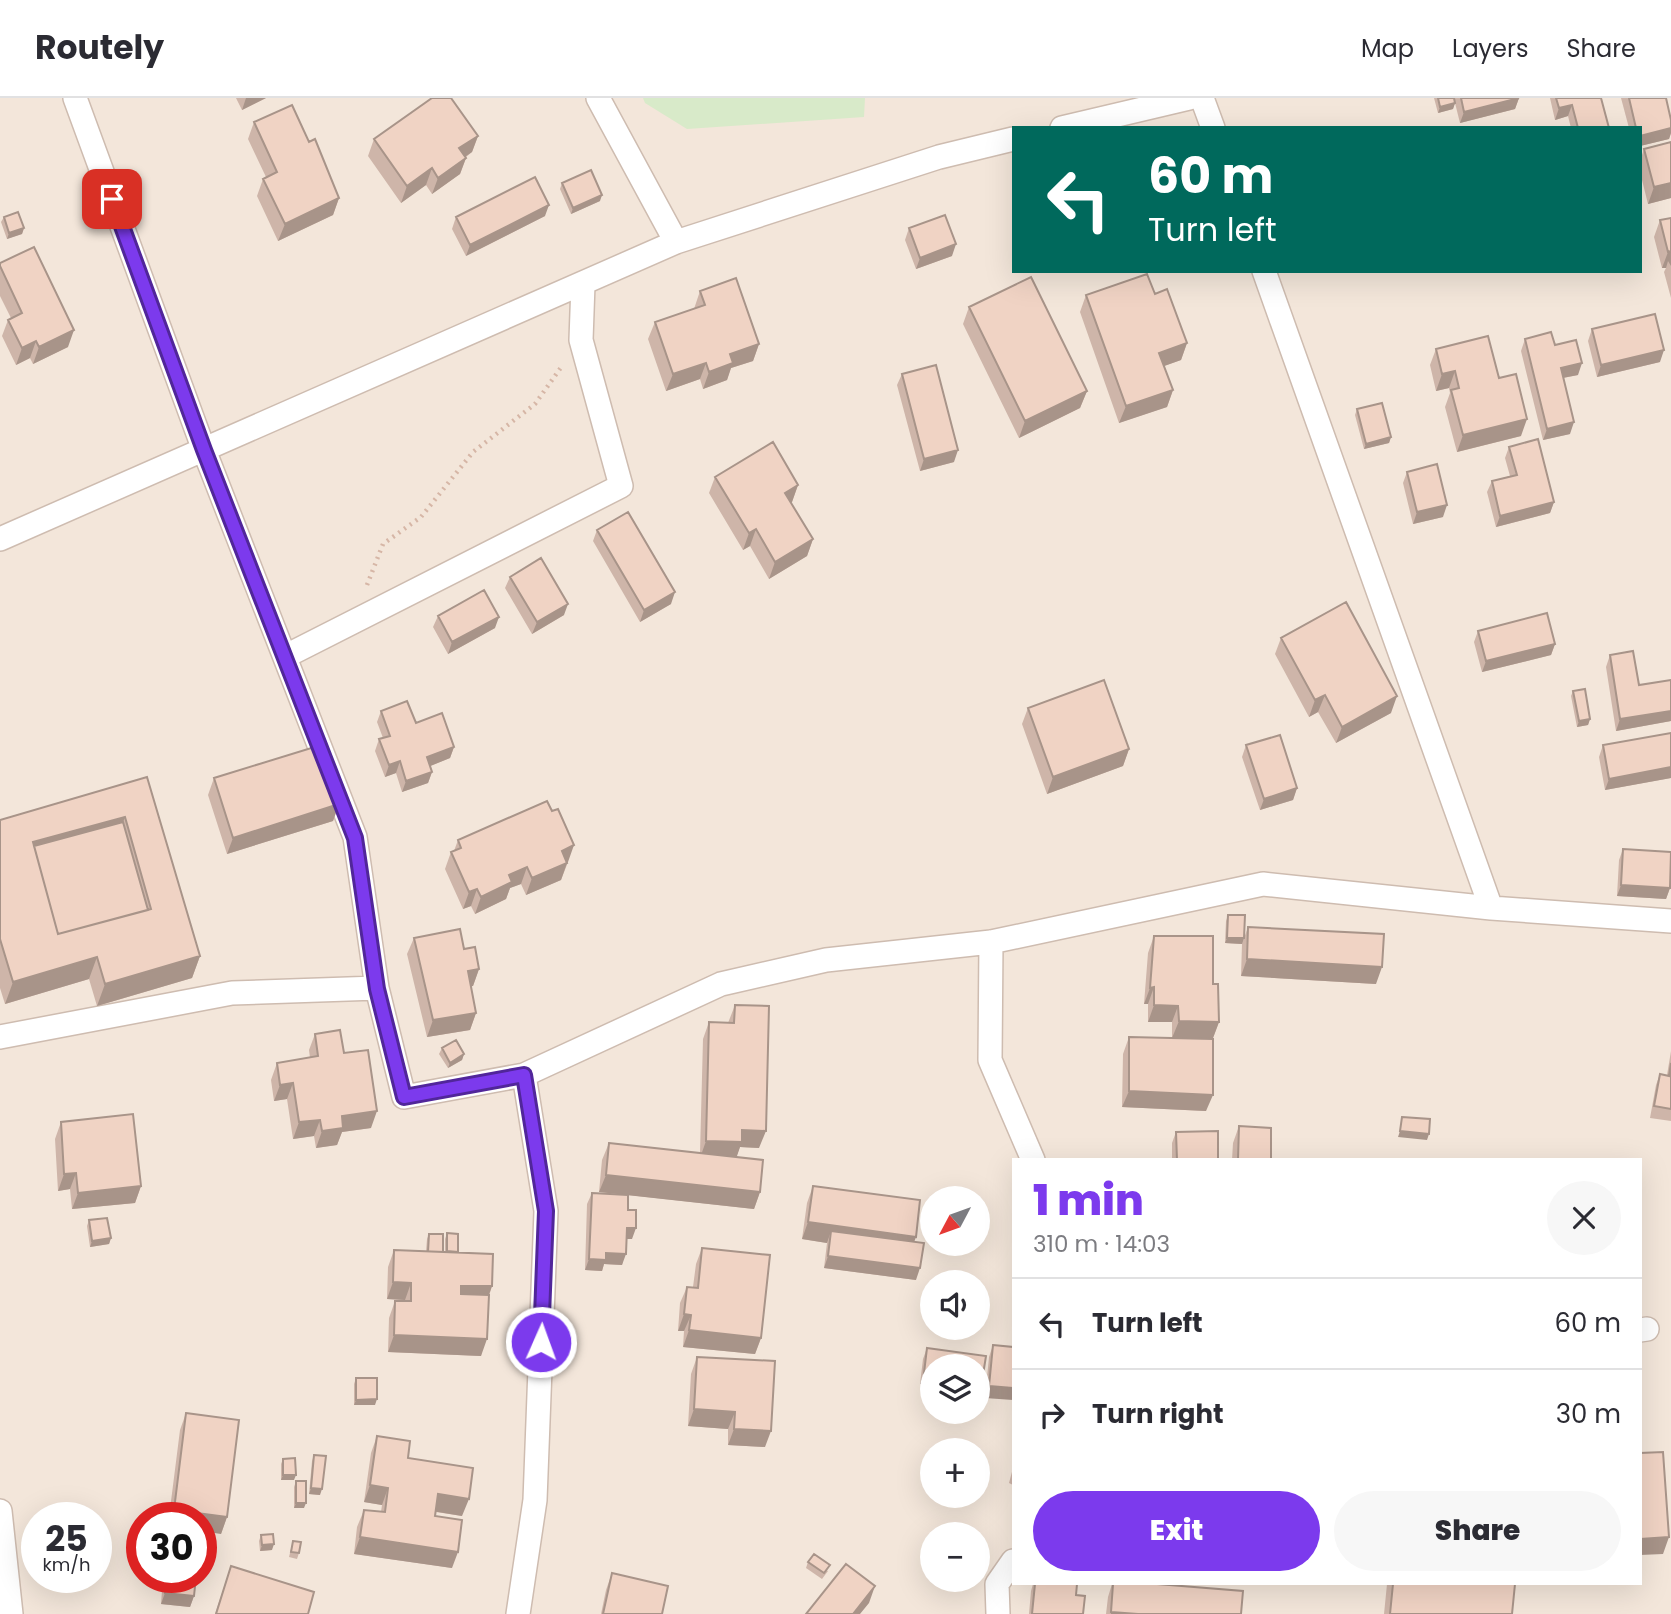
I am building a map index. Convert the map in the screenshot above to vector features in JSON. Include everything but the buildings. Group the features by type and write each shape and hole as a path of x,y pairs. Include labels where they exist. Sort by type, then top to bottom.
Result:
{"street":[{"path":"75,98 204,450 355,838 377,989 404,1097 524,1075 721,984 826,960 991,942 1263,884 1491,908 1671,921"},
{"path":"598,98 676,242"},
{"path":"1070,126 1189,98"},
{"path":"1202,98 1212,126"},
{"path":"0,538 676,242 939,156 1012,139"},
{"path":"1265,273 1491,908"},
{"path":"286,656 621,486 581,340 583,284"},
{"path":"991,942 990,1060 1032,1158"},
{"path":"0,1037 232,993 377,989"},
{"path":"518,1614 535,1500 546,1211 524,1075"},
{"path":"0,1511 10,1614"},
{"path":"998,1614 997,1584 1012,1562"}],"path":[{"path":"353,621 383,544 421,517 473,452 535,404 581,340"}],"shaded area":[{"path":"0,98 1671,98 1671,1614 0,1614"}],"green space":[{"path":"643,98 865,98 864,117 687,129 645,103"}],"route":[{"path":"112,199 204,450 355,838 377,989 404,1097 524,1075 546,1211 541,1342"}]}
